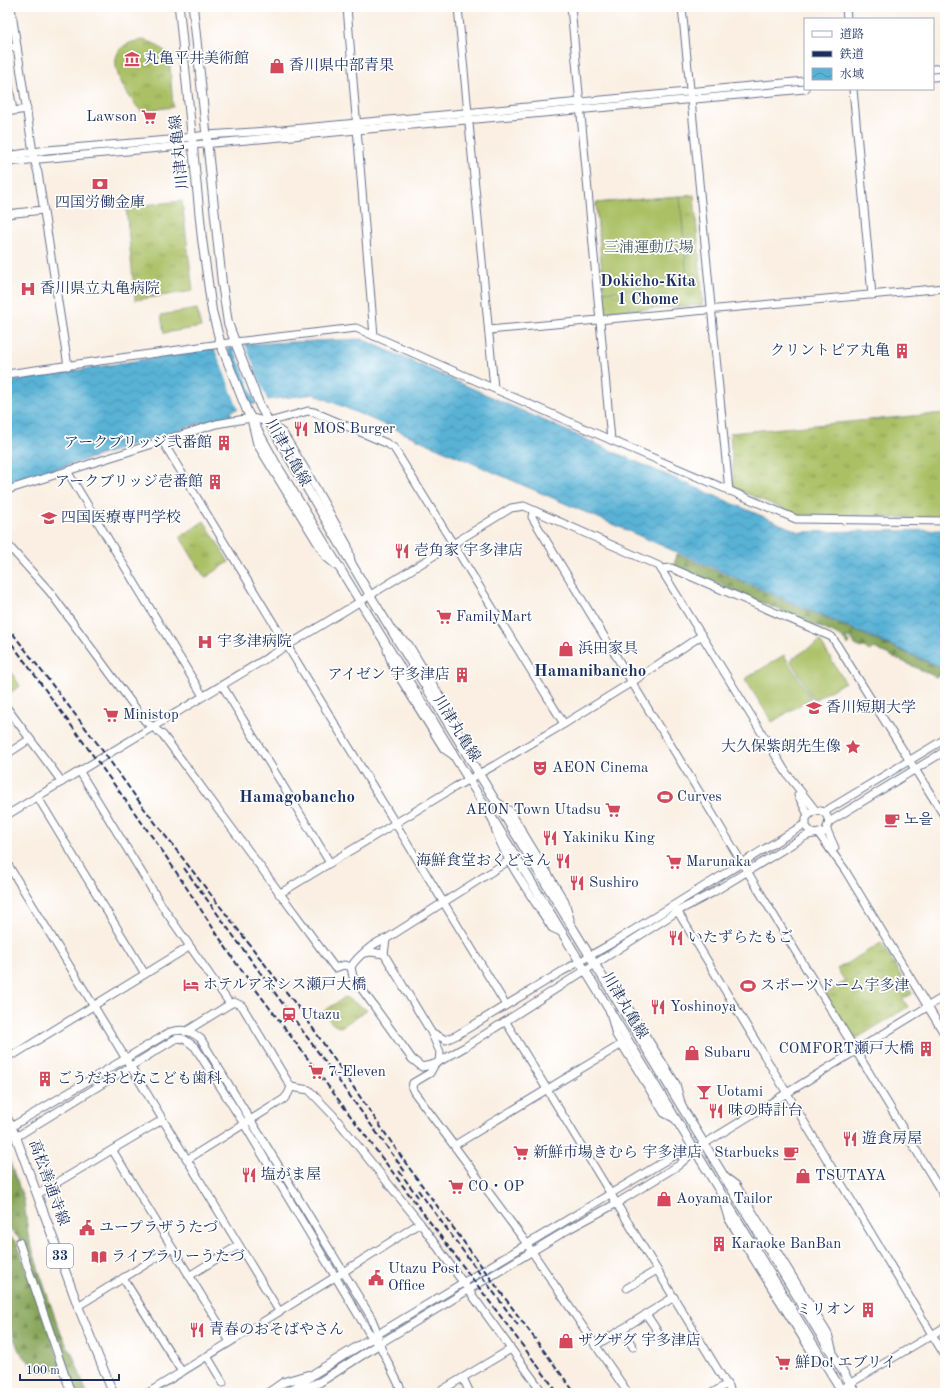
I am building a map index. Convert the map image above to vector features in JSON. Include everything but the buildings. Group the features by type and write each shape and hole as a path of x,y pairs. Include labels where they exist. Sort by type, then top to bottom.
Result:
{"main road":[{"name":"川津丸亀線","path":"179,7 206,276 212,311 222,346 249,415 275,462 470,779 827,1366 840,1392"},
{"name":"川津丸亀線","path":"193,7 222,283 228,323 260,406 391,631 462,744 722,1175 856,1393"},
{"name":"高松善通寺線","path":"9,1124 16,1137 78,1306 113,1393"},
{"path":"288,1393 314,1373 375,1336"},
{"path":"307,1393 320,1382 378,1344"},
{"path":"268,1393 284,1382 314,1373"},
{"path":"294,1393 320,1382"}],"street":[{"path":"347,7 374,336"},
{"path":"458,7 494,388"},
{"path":"571,7 611,440"},
{"path":"682,7 729,491"},
{"path":"846,7 847,18"},
{"path":"10,12 27,109 33,156 38,173 68,366"},
{"path":"7,48 17,47"},
{"path":"934,69 945,68"},
{"path":"7,74 13,111 27,109"},
{"path":"934,77 945,76"},
{"path":"192,141 206,135 580,110 804,81"},
{"path":"468,117 579,102 804,89"},
{"path":"853,90 872,294"},
{"path":"7,156 33,156 192,141 208,144 357,126"},
{"path":"7,162 33,156"},
{"path":"7,214 43,210"},
{"path":"489,330 945,288"},
{"path":"7,374 356,328 796,519 945,521"},
{"path":"7,490 249,415 269,422 311,411 390,444 394,448 564,724"},
{"path":"163,442 506,1005"},
{"path":"67,471 203,696"},
{"path":"7,814 80,772 152,726 361,601 511,508 524,506 662,569 787,774 808,815"},
{"path":"533,511 532,517 945,1198"},
{"path":"7,544 50,592 146,720 163,735 335,968 344,965 351,967"},
{"path":"662,569 671,568 683,572 832,637 945,817"},
{"path":"279,894 564,724 632,682 702,635"},
{"path":"222,685 330,863"},
{"path":"7,708 62,782"},
{"path":"7,754 30,739"},
{"path":"787,774 816,810 824,812 945,739"},
{"path":"829,822 945,752"},
{"path":"80,772 164,909 230,1004"},
{"path":"37,796 145,974"},
{"path":"510,860 386,939 370,947 365,953 354,960 351,967 353,977 412,1059 422,1067 437,1062 465,1047 586,971 676,908 805,824 808,815 816,810"},
{"path":"824,812 829,822 827,830 845,870 945,1035"},
{"path":"491,814 495,833 510,860 552,928 563,933"},
{"path":"805,824 808,830 816,834 845,870"},
{"path":"430,1032 446,1040 451,1038 590,955 676,908 712,893 802,838 827,830"},
{"path":"7,863 279,1310"},
{"path":"676,908 684,924 945,1356"},
{"path":"386,939 384,954 430,1032 440,1052 437,1062 430,1073 414,1083 412,1088 527,1244 628,1393"},
{"path":"7,1048 10,1053 15,1054 189,947"},
{"path":"365,953 371,952 384,954"},
{"path":"378,1344 532,1252 568,1228 617,1203 679,1165 704,1144 945,996"},
{"path":"9,1124 170,1032 186,1030 234,1002 242,1006 291,1087 309,1090 337,1120 420,1222 543,1393"},
{"path":"610,1010 616,1035 664,1113 677,1120"},
{"path":"506,1022 732,1393"},
{"path":"182,1038 186,1030"},
{"path":"186,1030 194,1033 201,1040 370,1317 378,1344 403,1393"},
{"path":"16,1137 175,1039 182,1038 194,1047 244,1124 335,1277 375,1336"},
{"path":"455,1145 546,1088 622,1044"},
{"path":"188,1159 286,1097 291,1087"},
{"path":"38,1194 162,1120"},
{"path":"113,1150 230,1342"},
{"path":"375,1336 673,1156 695,1150"},
{"path":"148,1393 279,1310 343,1272 420,1222"},
{"path":"19,1242 71,1393"},
{"path":"189,1276 239,1245"},
{"path":"78,1306 172,1248"},
{"path":"627,1288 657,1270"},
{"path":"123,1278 182,1372"},
{"path":"595,1346 674,1297"},
{"path":"646,1314 658,1332"},
{"path":"840,1392 866,1373 945,1327"},
{"path":"622,1329 633,1347"},
{"path":"437,1393 511,1349"},
{"path":"207,1356 223,1383"},
{"path":"463,1378 470,1393"},
{"path":"712,1393 727,1384"}],"green space":[{"path":"143,40 153,43 169,54 173,107 141,111 133,102 120,80 116,69 116,59 120,50 128,44"},
{"name":"三浦運動広場","path":"694,195 703,302 702,305 606,312 596,203"},
{"name":"三浦運動広場","path":"680,196 687,278 682,284 604,292 596,203"},
{"path":"182,201 193,291 135,300 126,207"},
{"path":"197,309 201,327 164,333 161,315"},
{"path":"945,413 945,519 797,515 734,488 730,433"},
{"path":"204,521 229,562 205,578 180,537"},
{"path":"677,554 945,670 945,681 941,679 942,675 936,677 874,648 869,651 864,647 861,648 855,645 853,640 845,637 849,642 848,645 841,637 833,633 674,565"},
{"path":"820,641 845,682 814,700 790,660"},
{"path":"784,655 811,698 772,722 745,679"},
{"path":"7,665 20,686 7,695"},
{"path":"881,943 912,994 903,999 908,1007 857,1038 852,1038 826,994 845,981 837,969"},
{"path":"345,997 367,1010 341,1027 338,1027 330,1022 323,1012"},
{"path":"8,1157 24,1200 28,1234 39,1271 58,1326 67,1346 72,1353 87,1393 77,1393 19,1238 7,1227"},
{"path":"7,1233 17,1243 62,1368 38,1372 19,1351 7,1320"}],"water":[{"path":"362,339 632,460 799,532 945,530 945,669 314,394 267,400 231,411 232,415 194,425 7,485 7,382 213,348 213,351 246,346 246,344"}],"pier":[{"path":"245,344 268,402 257,405 233,346"},
{"path":"226,347 251,407 239,411 215,349"}],"railway":[{"path":"7,626 97,743 143,807 301,1011 407,1165 575,1393"},
{"path":"7,637 161,849 236,963 558,1393"},
{"path":"184,868 406,1173"},
{"path":"399,1171 418,1197"},
{"path":"418,1190 520,1328"}],"place":[{"name":"丸亀平井美術館","path":"132,59"},
{"name":"香川県中部青果","path":"277,66"},
{"name":"Lawson","path":"149,117"},
{"name":"四国労働金庫","path":"100,184"},
{"name":"香川県立丸亀病院","path":"28,289"},
{"name":"クリントピア丸亀","path":"902,351"},
{"name":"MOS Burger","path":"301,429"},
{"name":"アークブリッジ弐番館","path":"224,443"},
{"name":"アークブリッジ壱番館","path":"215,482"},
{"name":"四国医療専門学校","path":"49,518"},
{"name":"壱角家 宇多津店","path":"402,551"},
{"name":"FamilyMart","path":"444,617"},
{"name":"宇多津病院","path":"205,642"},
{"name":"浜田家具","path":"566,649"},
{"name":"アイゼン 宇多津店","path":"462,675"},
{"name":"香川短期大学","path":"814,708"},
{"name":"Ministop","path":"111,715"},
{"name":"大久保紫朗先生像","path":"853,747"},
{"name":"AEON Cinema","path":"540,768"},
{"name":"Curves","path":"665,797"},
{"name":"AEON Town Utadsu","path":"613,810"},
{"name":"노을","path":"892,820"},
{"name":"Yakiniku King","path":"550,838"},
{"name":"海鮮食堂おくどさん","path":"563,861"},
{"name":"Marunaka","path":"674,862"},
{"name":"Sushiro","path":"577,883"},
{"name":"いたずらたもご","path":"676,938"},
{"name":"ホテルアネシス瀬戸大橋","path":"191,985"},
{"name":"スポーツドーム宇多津","path":"748,986"},
{"name":"Yoshinoya","path":"658,1007"},
{"name":"Utazu","path":"289,1015"},
{"name":"COMFORT瀬戸大橋","path":"926,1049"},
{"name":"Subaru","path":"692,1053"},
{"name":"7-Eleven","path":"316,1072"},
{"name":"ごうだおとなこども歯科","path":"45,1079"},
{"name":"Uotami","path":"704,1092"},
{"name":"味の時計台","path":"716,1111"},
{"name":"遊食房屋","path":"850,1139"},
{"name":"新鮮市場きむら 宇多津店","path":"521,1153"},
{"name":"Starbucks","path":"791,1153"},
{"name":"塩がま屋","path":"249,1175"},
{"name":"TSUTAYA","path":"803,1176"},
{"name":"CO・OP","path":"456,1187"},
{"name":"Aoyama Tailor","path":"664,1199"},
{"name":"ユープラザうたづ","path":"87,1228"},
{"name":"Karaoke BanBan","path":"719,1244"},
{"name":"ライブラリーうたづ","path":"99,1257"},
{"name":"Utazu Post Office","path":"376,1278"},
{"name":"ミリオン","path":"868,1310"},
{"name":"青春のおそばやさん","path":"197,1330"},
{"name":"ザグザグ 宇多津店","path":"566,1341"},
{"name":"鮮Do! エブリイ","path":"783,1363"}],"district":[{"name":"Dokicho-Kita 1 Chome","path":"648,291"},
{"name":"Hamanibancho","path":"590,671"},
{"name":"Hamagobancho","path":"297,797"}]}
